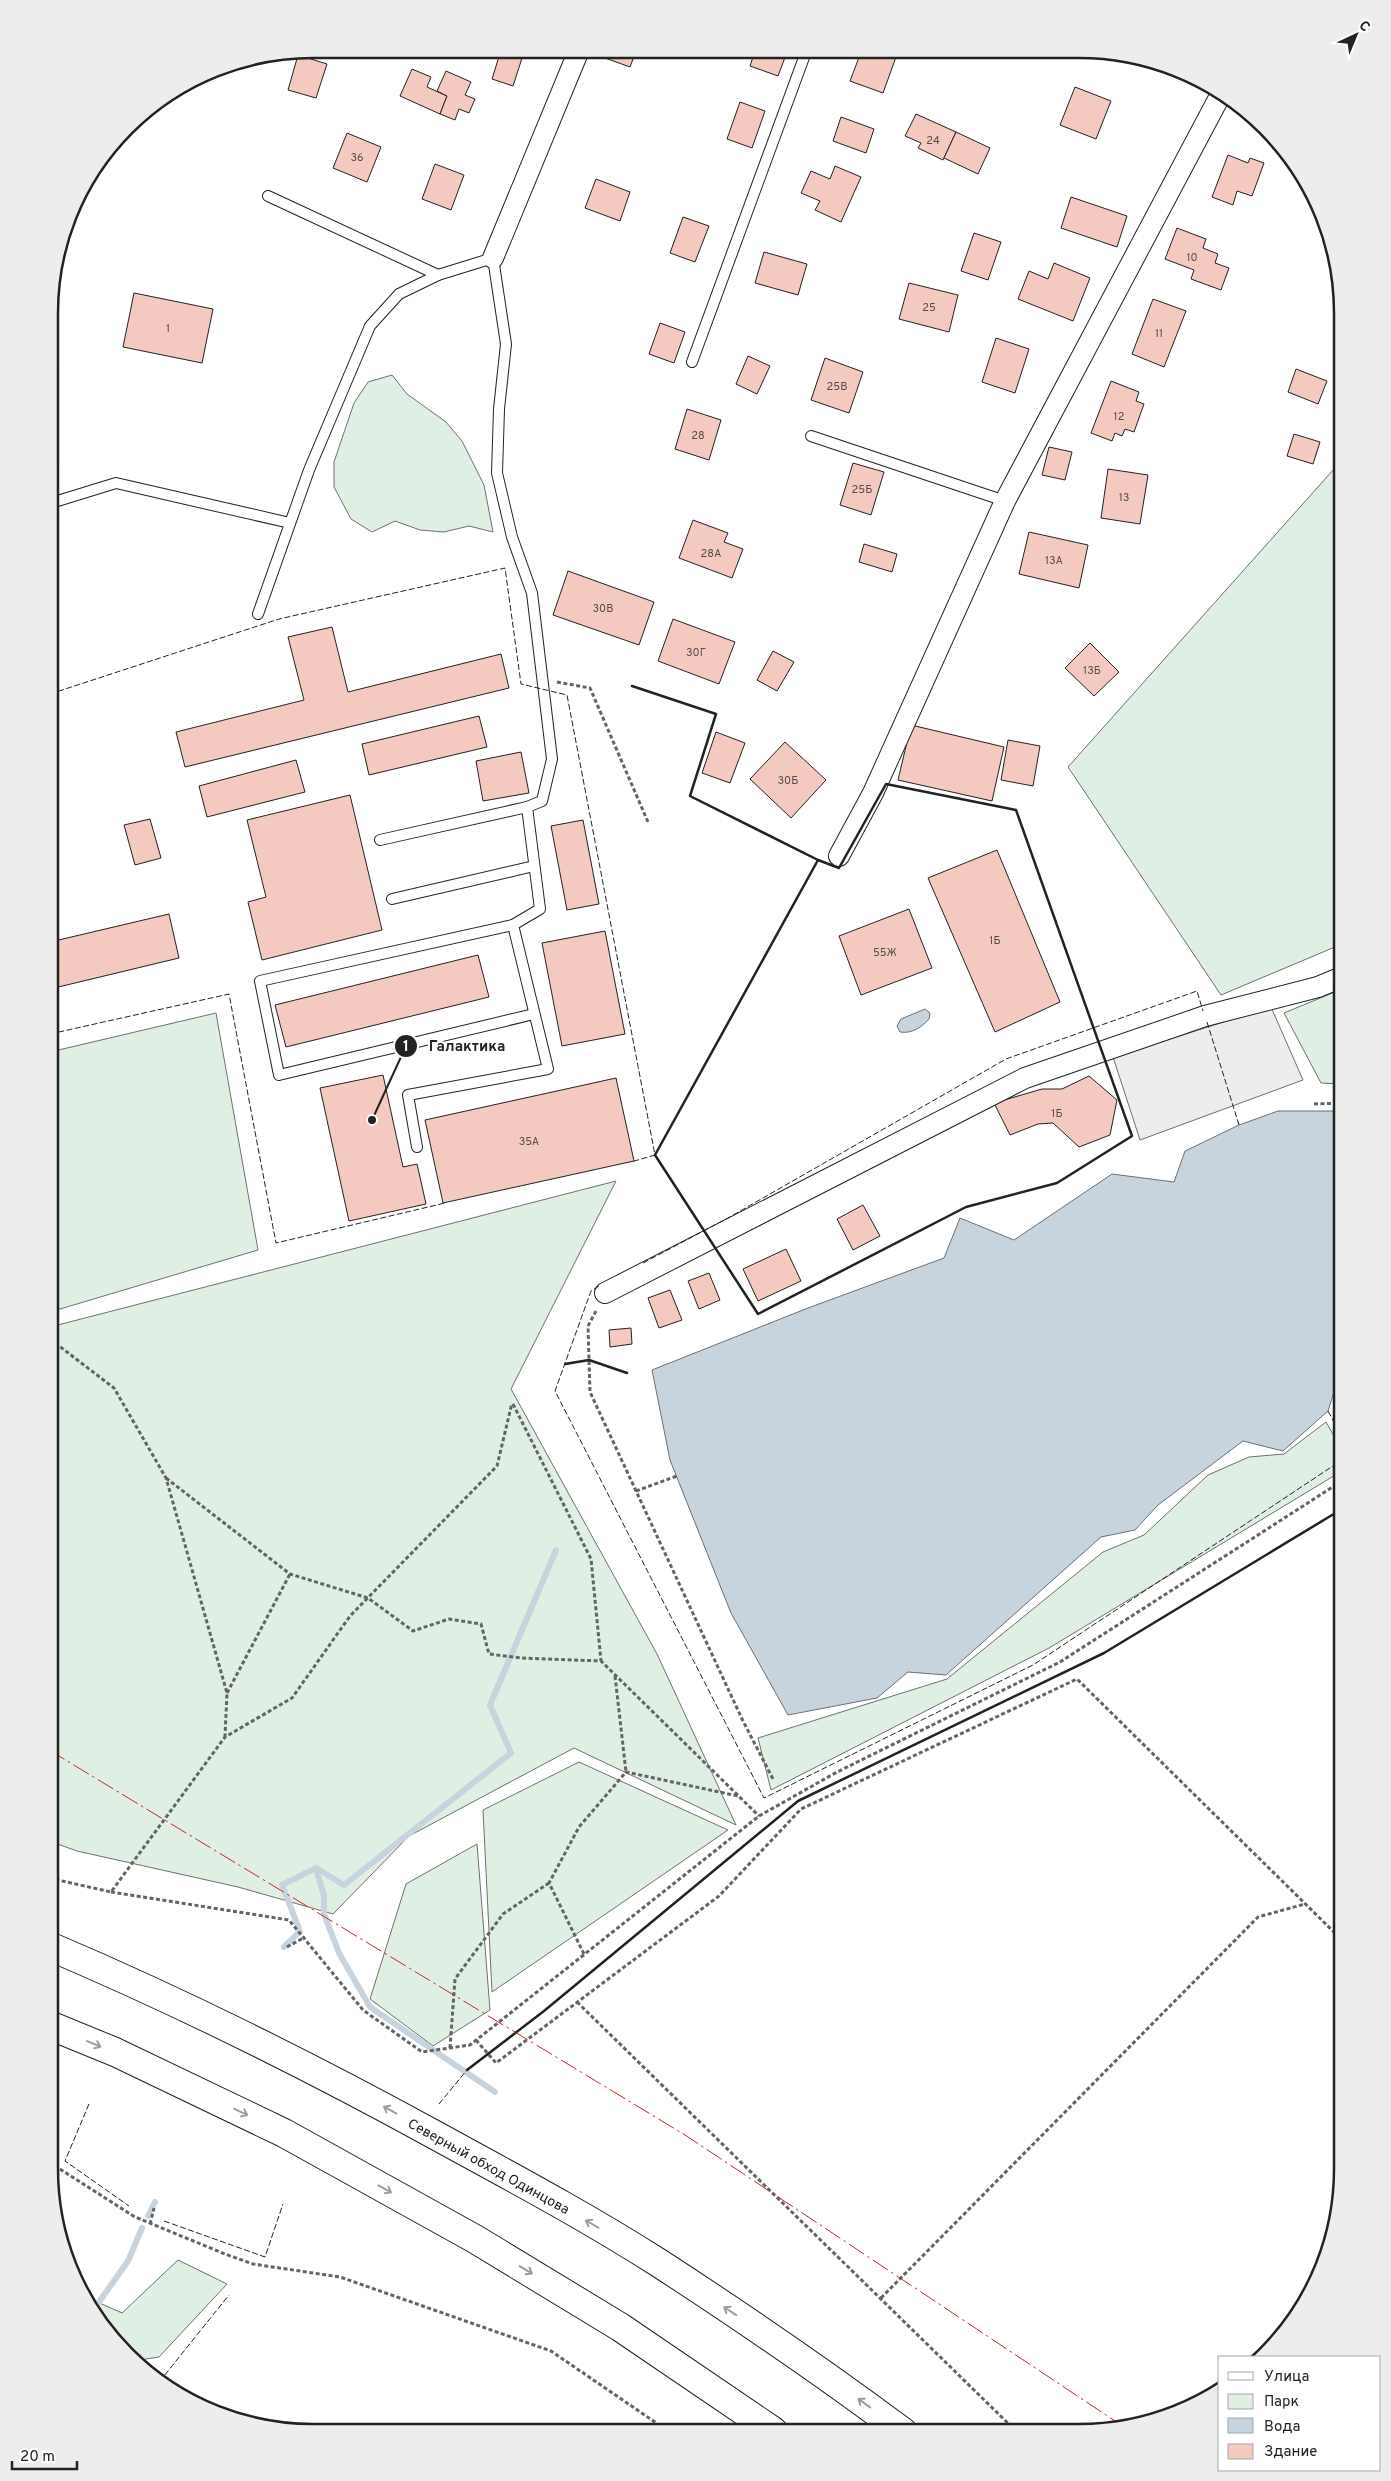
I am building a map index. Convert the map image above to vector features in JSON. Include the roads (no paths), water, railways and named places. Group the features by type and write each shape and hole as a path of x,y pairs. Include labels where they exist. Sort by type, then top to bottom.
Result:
{"highway":[{"name":"Северный обход Одинцова","path":"58,1950 138,1984 318,2071 513,2178 657,2262 842,2387 892,2424"},
{"path":"58,2029 114,2052 284,2133 475,2239 620,2327 763,2424"}],"street":[{"path":"493,258 576,58"},
{"path":"839,856 872,793 1005,500 1218,100"},
{"path":"605,1293 1025,1078 1205,1016 1318,987 1334,980"}],"lane":[{"path":"692,362 804,58"},
{"path":"268,196 438,276"},
{"path":"258,614 309,470 370,326 399,294 438,276 493,258 506,344 499,409 497,474 512,537 532,593 552,759 542,801 527,807 380,840"},
{"path":"811,436 1005,500"},
{"path":"58,500 116,483 290,522"},
{"path":"527,807 540,909 513,925 260,981 279,1075 534,1014"},
{"path":"392,899 534,866"},
{"path":"417,1147 408,1095 548,1069 513,925"}],"water":[{"path":"925,1009 930,1013 929,1019 926,1022 913,1031 900,1032 897,1026 901,1019"},
{"path":"1278,1111 1334,1111 1334,1392 1328,1411 1283,1451 1243,1441 1158,1505 1135,1530 1101,1537 946,1675 908,1672 877,1698 788,1715 731,1613 670,1460 652,1370 808,1308 944,1258 960,1218 1014,1240 1112,1174 1174,1182 1185,1151 1239,1125"}],"waterway":[{"path":"284,1947 300,1931 282,1885 316,1868 344,1885 511,1753 490,1705 556,1550"},
{"path":"316,1868 324,1896 324,1914 339,1953 370,2007 495,2092"},
{"path":"148,2216 155,2202"},
{"path":"97,2304 128,2261 142,2228"}],"place":[{"name":"Галактика","path":"372,1120"}]}
